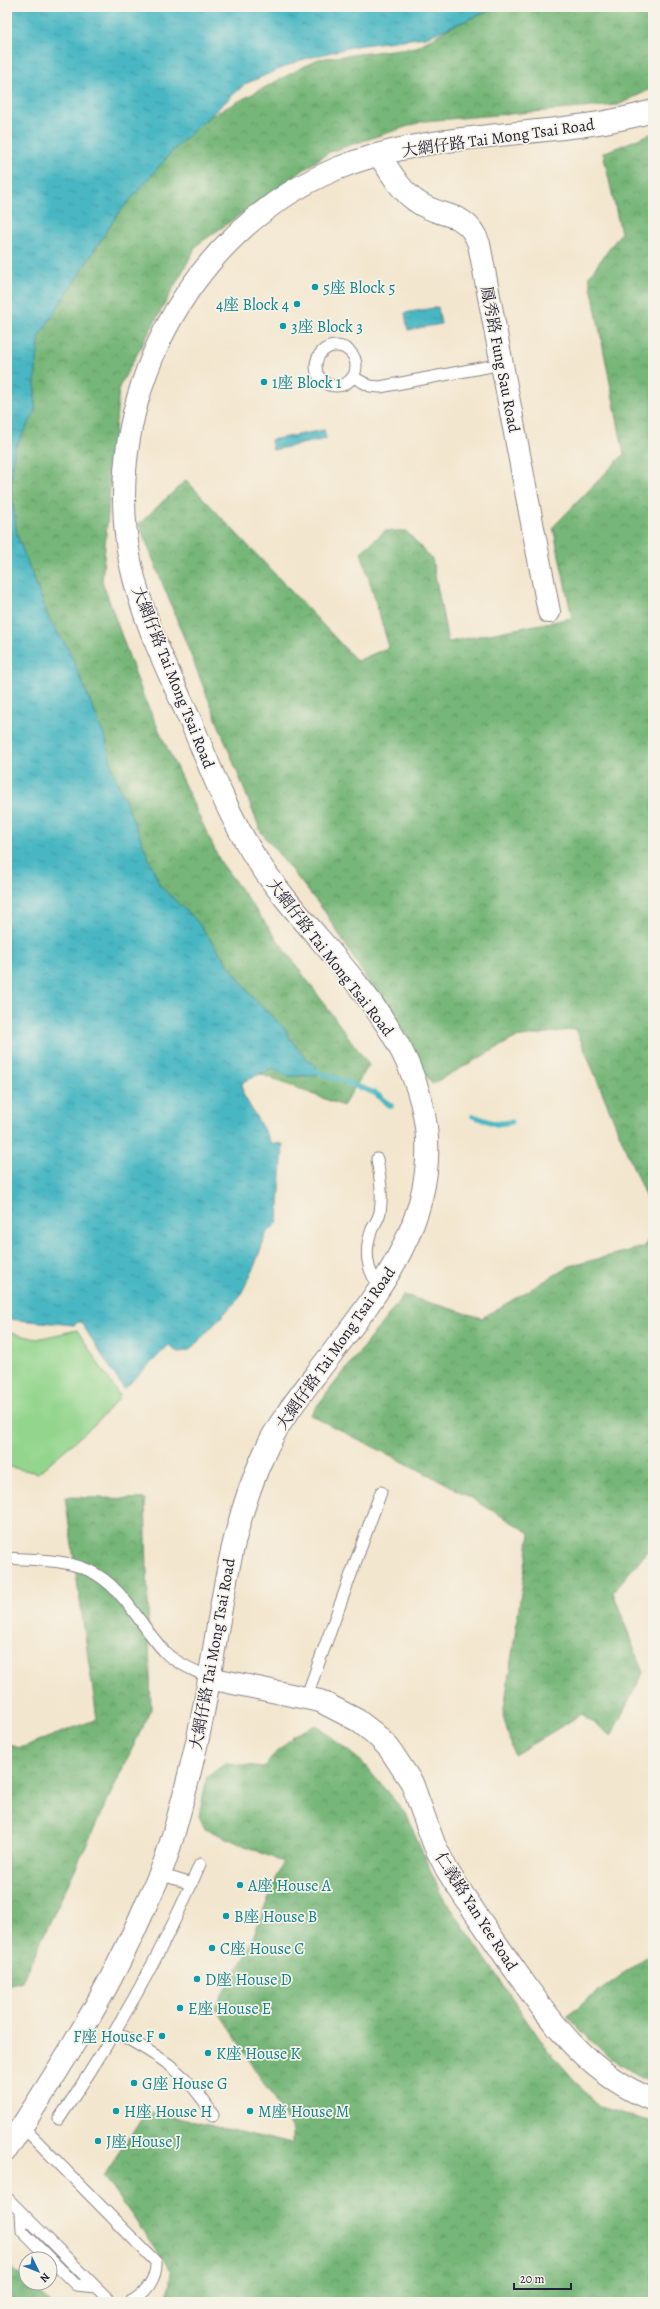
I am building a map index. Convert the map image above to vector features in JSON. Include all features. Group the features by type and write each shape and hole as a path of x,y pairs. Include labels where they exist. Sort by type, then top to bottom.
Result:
{"street":[{"name":"大網仔路 Tai Mong Tsai Road","path":"7,2149 99,2002 132,1938 166,1858 197,1741 229,1558 247,1498 263,1454 294,1404 381,1288 399,1258 412,1229 424,1187 428,1160 426,1128 417,1087 405,1057 390,1029 265,872 232,815 156,642 141,603 128,552 124,498 127,445 137,396 159,341 195,280 225,245 277,202 337,169 379,155 440,142 589,126 653,111"},
{"name":"鳳秀路 Fung Sau Road","path":"379,155 405,192 416,201 428,209 455,216 466,222 475,232 479,244 549,612"},
{"name":"仁義路 Yan Yee Road","path":"209,1678 320,1701 357,1720 389,1748 412,1783 434,1844 447,1870 554,2026 584,2058 602,2072 620,2084 653,2100"}],"lane":[{"path":"353,377 366,384 380,387 502,364"},
{"path":"377,1159 381,1182 380,1214 371,1234 367,1256 370,1274 381,1288"},
{"path":"306,1698 382,1492"},
{"path":"7,1558 65,1563 88,1570 103,1579 122,1596 173,1660 187,1665 209,1678"},
{"path":"59,2119 116,2032 158,1955 200,1864"},
{"path":"159,1874 192,1884"},
{"path":"116,2032 165,2060 186,2077 200,2094 213,2115"},
{"path":"22,2126 156,2262 156,2270 150,2285 130,2302"},
{"path":"7,2198 21,2212 22,2231 76,2285 96,2287 111,2302"}],"green space":[{"path":"485,7 653,7 653,88 618,105 424,121 329,152 197,245 119,387 102,581 144,698 220,861 369,1065 343,1106 245,1068 7,597 7,428 90,176 164,141 318,59 417,47"},
{"path":"653,133 653,1215 576,1029 515,1038 432,1084 325,912 261,832 139,524 186,480 357,661 389,647 361,552 385,531 406,531 432,559 448,642 572,618 553,527 624,454 589,276 621,233 603,153"},
{"path":"653,1231 653,1550 649,1549 613,1592 643,1673 611,1736 582,1714 514,1755 503,1715 530,1533 449,1485 310,1415 404,1295 482,1318 570,1266 644,1247"},
{"path":"77,1330 120,1397 96,1423 38,1473 10,1467 7,1465 7,1332 37,1339"},
{"path":"65,1497 145,1499 151,1709 22,1981 7,1985 7,1744 20,1748 97,1719"},
{"path":"316,1725 362,1762 405,1813 440,1892 544,2045 597,2106 653,2122 653,2302 168,2301 171,2271 104,2176 146,2111 293,2144 293,2130 215,2006 245,1957 283,1862 205,1829 199,1816 207,1777 226,1763 263,1767 293,1736"},
{"path":"653,1952 653,2082 629,2070 606,2054 567,2015"},
{"path":"7,2264 18,2273 18,2291 38,2291 51,2302 7,2302"}],"water":[{"path":"7,7 499,7 426,37 355,46 301,60 245,84 177,146 117,215 40,335 35,379 35,412 14,450 11,487 17,535 50,621 69,650 106,740 113,771 160,886 196,920 253,998 282,1026 300,1052 316,1066 316,1076 287,1076 273,1068 242,1083 243,1094 271,1143 283,1144 278,1222 266,1234 253,1270 239,1298 189,1351 177,1352 169,1345 124,1389 80,1321 74,1325 7,1319"},
{"path":"438,307 441,324 408,330 405,313"},
{"path":"324,430 326,439 273,450 271,440"}],"waterway":[{"path":"316,1071 375,1093 391,1106"},
{"path":"473,1116 496,1124 511,1122"}],"place":[{"name":"5座 Block 5","path":"315,287"},
{"name":"4座 Block 4","path":"297,304"},
{"name":"3座 Block 3","path":"283,326"},
{"name":"1座 Block 1","path":"264,382"},
{"name":"A座 House A","path":"240,1885"},
{"name":"B座 House B","path":"226,1916"},
{"name":"C座 House C","path":"212,1948"},
{"name":"D座 House D","path":"197,1979"},
{"name":"E座 House E","path":"180,2008"},
{"name":"F座 House F","path":"162,2036"},
{"name":"K座 House K","path":"208,2053"},
{"name":"G座 House G","path":"134,2083"},
{"name":"H座 House H","path":"116,2111"},
{"name":"M座 House M","path":"250,2111"},
{"name":"J座 House J","path":"98,2141"}]}
